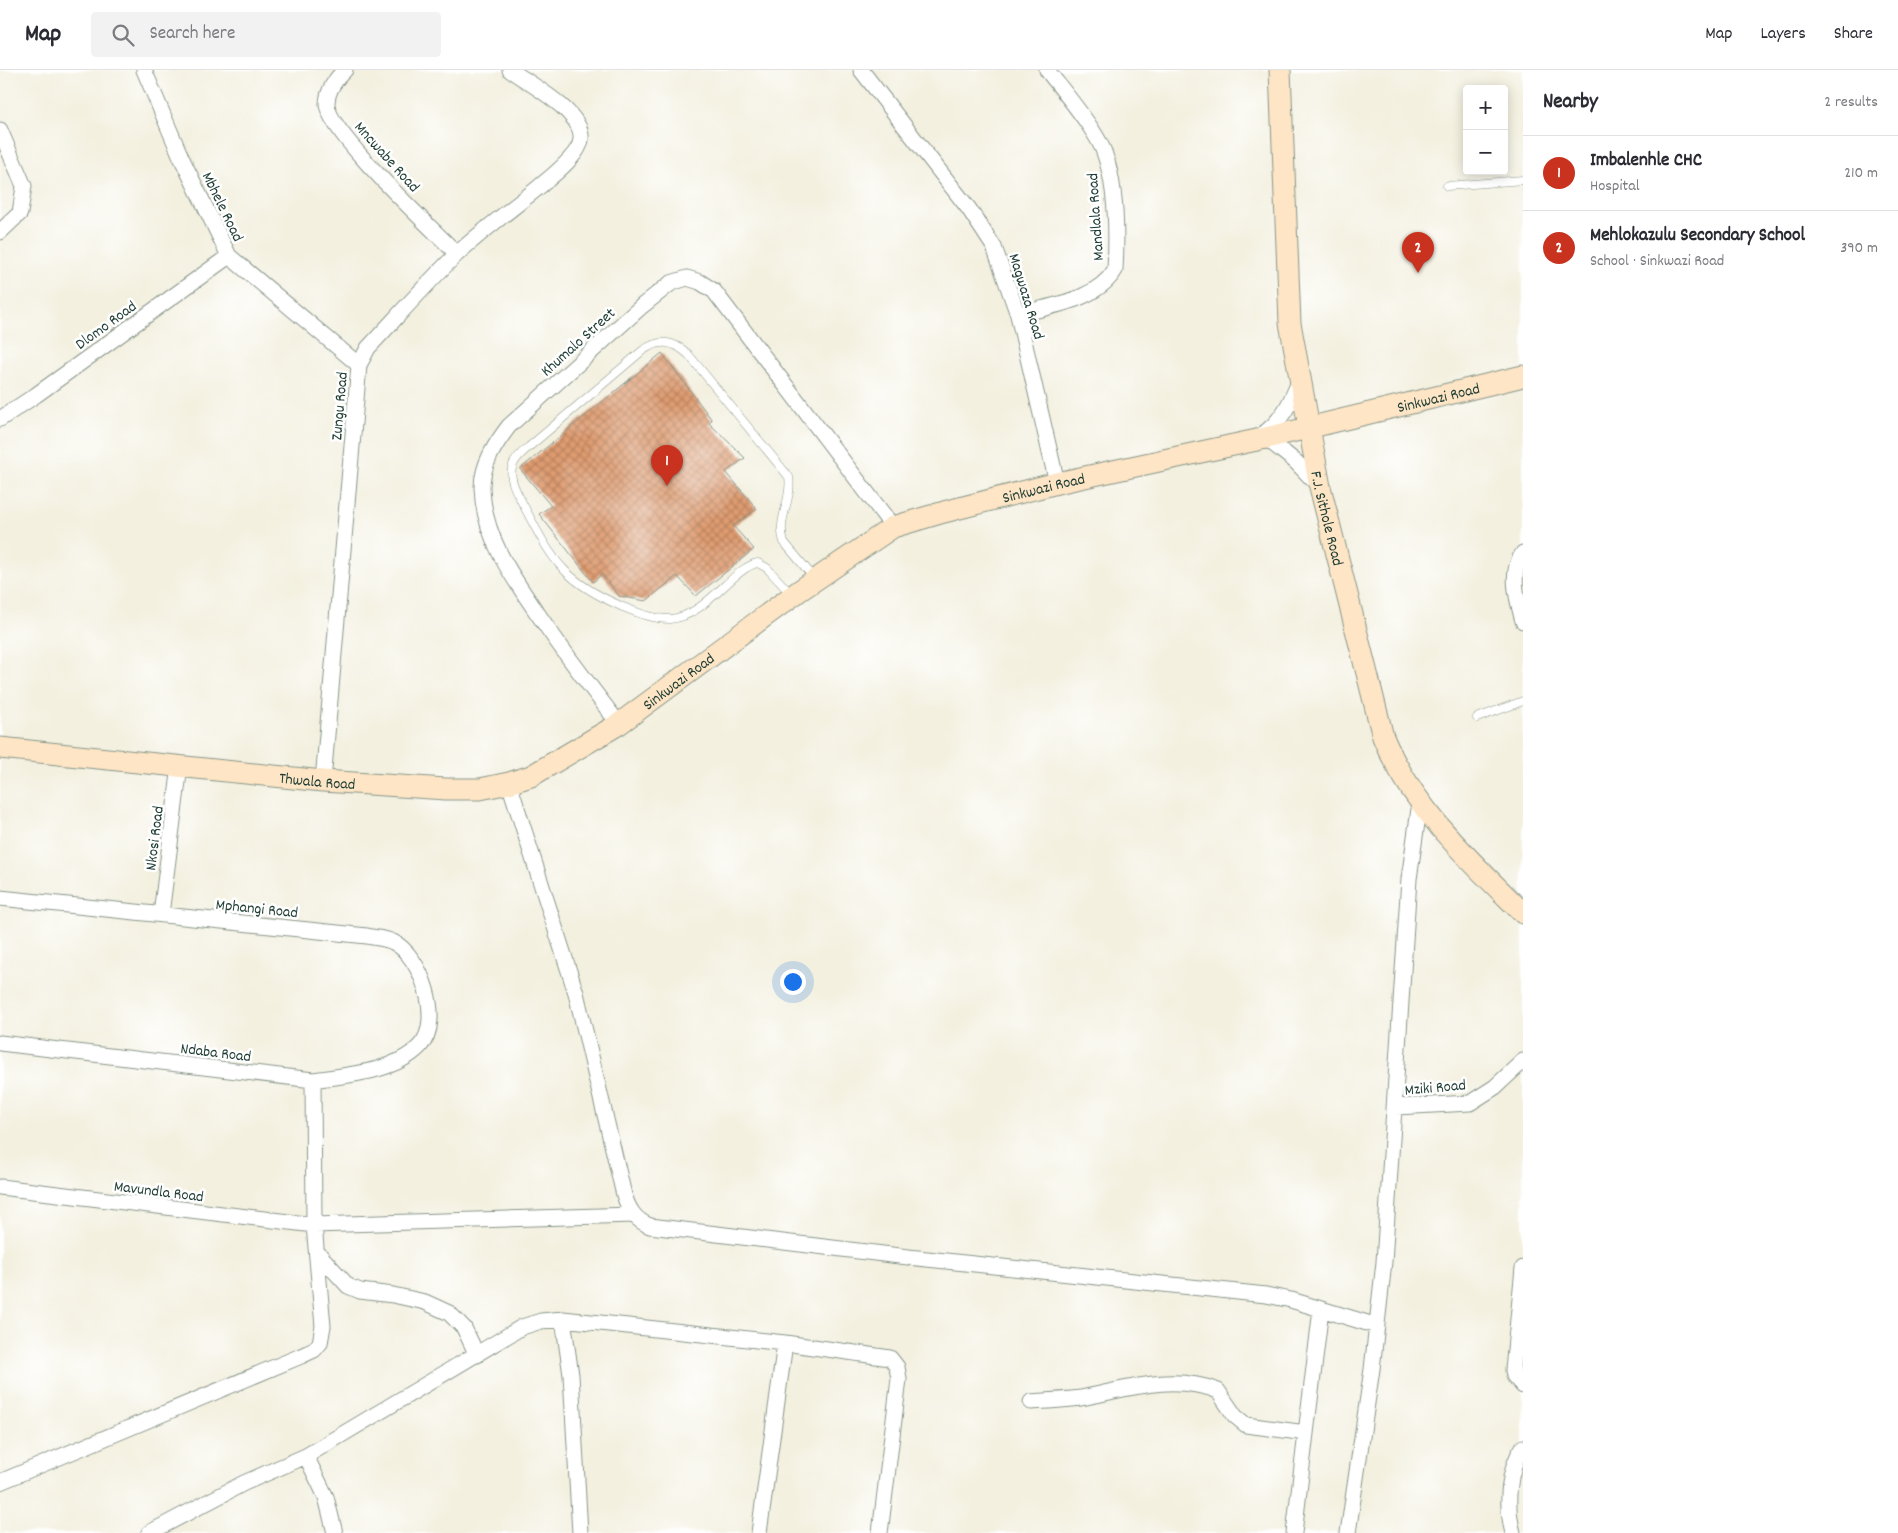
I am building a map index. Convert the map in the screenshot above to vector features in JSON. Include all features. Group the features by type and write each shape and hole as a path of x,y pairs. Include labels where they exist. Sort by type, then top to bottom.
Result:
{"street":[{"name":"Mbhele Road","path":"144,70 181,157 229,256 360,365"},
{"name":"Mncwabe Road","path":"345,70 330,92 327,104 333,119 356,151 458,254"},
{"name":"Zungu Road","path":"323,781 360,365 368,348 458,254 554,175 576,151 581,139 580,128 571,115 551,98 510,70"},
{"name":"Magwaza Road","path":"861,70 969,209 994,247 1018,314 1057,483"},
{"name":"Mandlala Road","path":"1018,314 1080,297 1108,280 1115,270 1112,186 1105,154 1087,125 1047,70"},
{"name":"F.J. Sithole Road","path":"1280,70 1290,323 1320,487 1382,737 1391,758 1420,802 1448,836 1523,913"},
{"path":"0,130 24,186 20,214 0,232"},
{"name":"Dlomo Road","path":"0,419 229,256"},
{"name":"Khumalo Street","path":"619,724 563,650 508,569 493,540 482,486 486,464 494,446 509,426 670,283 687,278 700,282 714,291 893,528"},
{"name":"Sinkwazi Road","path":"619,724 792,596 893,528 944,512 1057,483 1259,439 1523,376"},
{"path":"1300,379 1281,418 1259,439 1296,462 1320,487"},
{"path":"1523,553 1515,569 1518,601 1523,621"},
{"name":"Thwala Road","path":"0,748 323,781 446,789 480,789 531,776 619,724"},
{"name":"Nkosi Road","path":"161,914 180,766"},
{"path":"509,783 576,993 624,1195 633,1215 650,1226 908,1258 1266,1295 1378,1326"},
{"path":"1348,1533 1378,1326 1396,1107 1409,879 1420,802"},
{"name":"Mphangi Road","path":"0,898 366,936 393,942 407,954 418,969 426,987 430,1011 428,1031 422,1045"},
{"name":"Ndaba Road","path":"0,1043 313,1080 348,1075 391,1064 422,1045"},
{"name":"Mziki Road","path":"1396,1107 1470,1103 1495,1087 1523,1061"},
{"path":"0,1482 314,1350 320,1343 323,1326 314,1225 313,1080"},
{"name":"Mavundla Road","path":"0,1187 314,1225 633,1215"},
{"path":"317,1252 348,1286 360,1291 393,1295 425,1302 449,1313 464,1328 477,1355"},
{"path":"1523,1268 1513,1370 1514,1376 1523,1386"},
{"path":"1294,1533 1321,1309"},
{"path":"564,1319 571,1376 580,1533"},
{"path":"149,1533 244,1483 306,1456 522,1327 541,1321 564,1319 785,1343 890,1358 898,1368 899,1379 880,1533"},
{"path":"759,1533 785,1343"},
{"path":"1031,1402 1078,1398 1157,1382 1182,1382 1218,1391 1235,1416 1246,1425 1306,1433"},
{"path":"1513,1533 1508,1516 1510,1483 1516,1456 1523,1447"},
{"path":"306,1456 326,1497 335,1533"}],"lane":[{"path":"1447,186 1523,180"},
{"path":"792,596 767,568 758,563 747,568 708,601 680,618 656,618 642,615 601,597 570,578 551,555 517,492 512,480 512,466 517,458 530,446 642,351 656,342 671,343 688,354 789,477 789,490 781,524 781,536 816,580"},
{"path":"1477,718 1523,701"}],"building":[{"path":"662,353 712,420 709,423 745,458 726,472 757,509 733,526 754,549 696,596 677,576 646,601 619,596 602,574 593,582 539,514 551,506 520,469"}],"place":[{"name":"Mehlokazulu Secondary School","path":"1418,273"},
{"name":"Imbalenhle CHC","path":"667,486"}]}
